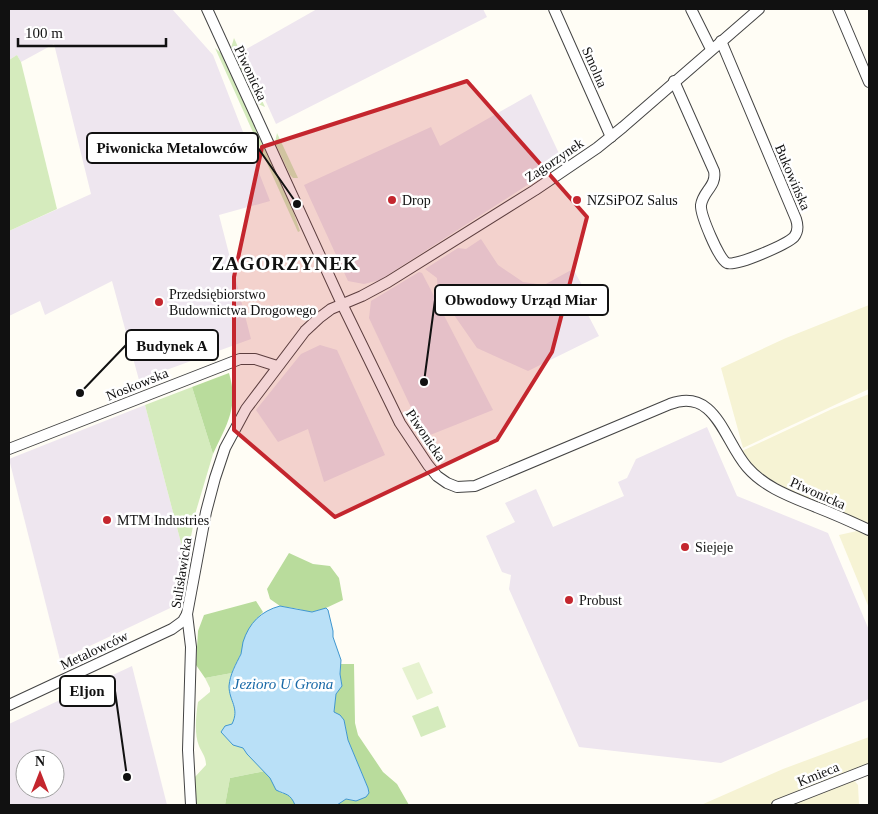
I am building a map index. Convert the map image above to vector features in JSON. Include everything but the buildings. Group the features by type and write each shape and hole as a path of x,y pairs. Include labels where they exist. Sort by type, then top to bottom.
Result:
{"street":[{"name":"Piwonicka","path":"207,9 342,304 400,423 428,465 438,476 447,483 466,488 482,484 670,404 686,400 702,405 709,410 721,425 740,459 759,478 786,494 869,530"},
{"name":"Smolna","path":"554,9 611,137"},
{"path":"691,9 711,49"},
{"name":"Zagorzynek","path":"342,304 388,282 535,190 611,137 758,9"},
{"path":"838,9 869,82"},
{"name":"Bukowińska","path":"674,81 714,171 715,181 703,199 701,209 723,261 728,264 739,263 792,238 797,229 796,219 721,40"},
{"name":"Sulisławicka","path":"191,805 188,750 191,647 187,614 206,512 225,448 246,409 277,366 312,324 325,313 342,304"},
{"name":"Noskowska","path":"9,449 240,359 255,359 277,366"},
{"name":"Metalowców","path":"9,705 172,629 183,621 187,614"},
{"name":"Kmieca","path":"776,805 869,769"}],"highlighted area":[{"path":"467,81 587,217 552,352 497,440 335,517 234,430 234,277 262,147"}],"shaded area":[{"path":"9,9 172,9 213,55 270,201 219,215 251,339 139,380 112,281 45,315 40,301 9,316 9,231 91,194 54,44 21,62 17,55 9,60"},
{"path":"317,9 483,9 487,17 276,124 243,51"},
{"path":"531,94 563,162 380,280 364,284 348,281 304,185 431,127 440,146"},
{"path":"481,239 498,265 523,282 544,285 573,269 595,308 587,313 599,336 528,371 477,348 438,292 437,278 425,269 458,248 466,249"},
{"path":"419,272 422,273 493,410 425,437 369,318 371,301"},
{"path":"869,305 869,389 743,448 721,368 786,338"},
{"path":"320,345 337,350 385,455 324,482 308,429 278,442 256,410 301,354"},
{"path":"869,394 869,525 823,506 772,481 756,469 742,451 832,409"},
{"path":"145,405 186,562 183,602 60,660 9,459"},
{"path":"707,427 737,496 828,533 869,630 869,699 721,763 579,747 509,589 511,575 502,572 486,536 515,522 505,503 536,489 553,527 624,496 618,482 627,478 636,459"},
{"path":"857,531 869,534 869,608 839,535"},
{"path":"132,666 167,805 9,805 9,724"},
{"path":"869,737 869,766 768,805 701,805 783,769"},
{"path":"853,779 858,785 859,805 787,805"}],"green space":[{"path":"234,38 265,107 256,103 231,48"},
{"path":"215,48 221,53 292,208 300,231 298,232"},
{"path":"17,55 21,62 57,209 9,231 9,60"},
{"path":"277,133 298,178 293,178 290,175 275,143"},
{"path":"229,373 233,396 232,406 227,424 213,454 192,387"},
{"path":"192,387 213,454 196,511 186,562 145,405"},
{"path":"289,553 313,564 330,566 339,578 343,600 312,612 280,606 270,599 267,589"},
{"path":"256,601 263,612 250,630 232,673 205,678 196,665 198,631 204,615"},
{"path":"419,662 433,693 417,700 402,668"},
{"path":"341,664 354,664 355,723 358,735 383,772 397,784 409,805 337,805 346,799 359,799 369,793 348,740 344,720 334,712 336,694 342,686"},
{"path":"232,673 230,687 235,715 232,724 225,726 221,732 233,745 243,748 265,771 230,778 225,805 195,805 194,778 206,765 205,757 196,736 198,702 210,692 205,678"},
{"path":"438,706 446,727 421,737 412,716"},
{"path":"265,771 281,793 290,796 295,805 225,805 230,778"}],"water":[{"name":"Jezioro U Grona","path":"280,606 312,612 326,608 328,610 333,637 341,660 340,674 342,686 336,694 334,712 344,720 348,740 368,788 369,793 366,797 356,801 346,799 337,805 295,805 289,796 276,790 270,778 243,748 233,745 221,732 225,726 232,724 234,718 235,709 229,686 246,635 257,619 267,611"}],"place":[{"name":"Drop","path":"392,200"},
{"name":"NZSiPOZ Salus","path":"577,200"},
{"name":"Piwonicka Metalowców","path":"297,204"},
{"name":"Przedsiębiorstwo Budownictwa Drogowego","path":"159,302"},
{"name":"Obwodowy Urząd Miar","path":"424,382"},
{"name":"Budynek A","path":"80,393"},
{"name":"MTM Industries","path":"107,520"},
{"name":"Siejeje","path":"685,547"},
{"name":"Probust","path":"569,600"},
{"name":"Eljon","path":"127,777"}],"district":[{"name":"ZAGORZYNEK","path":"285,263"}]}
